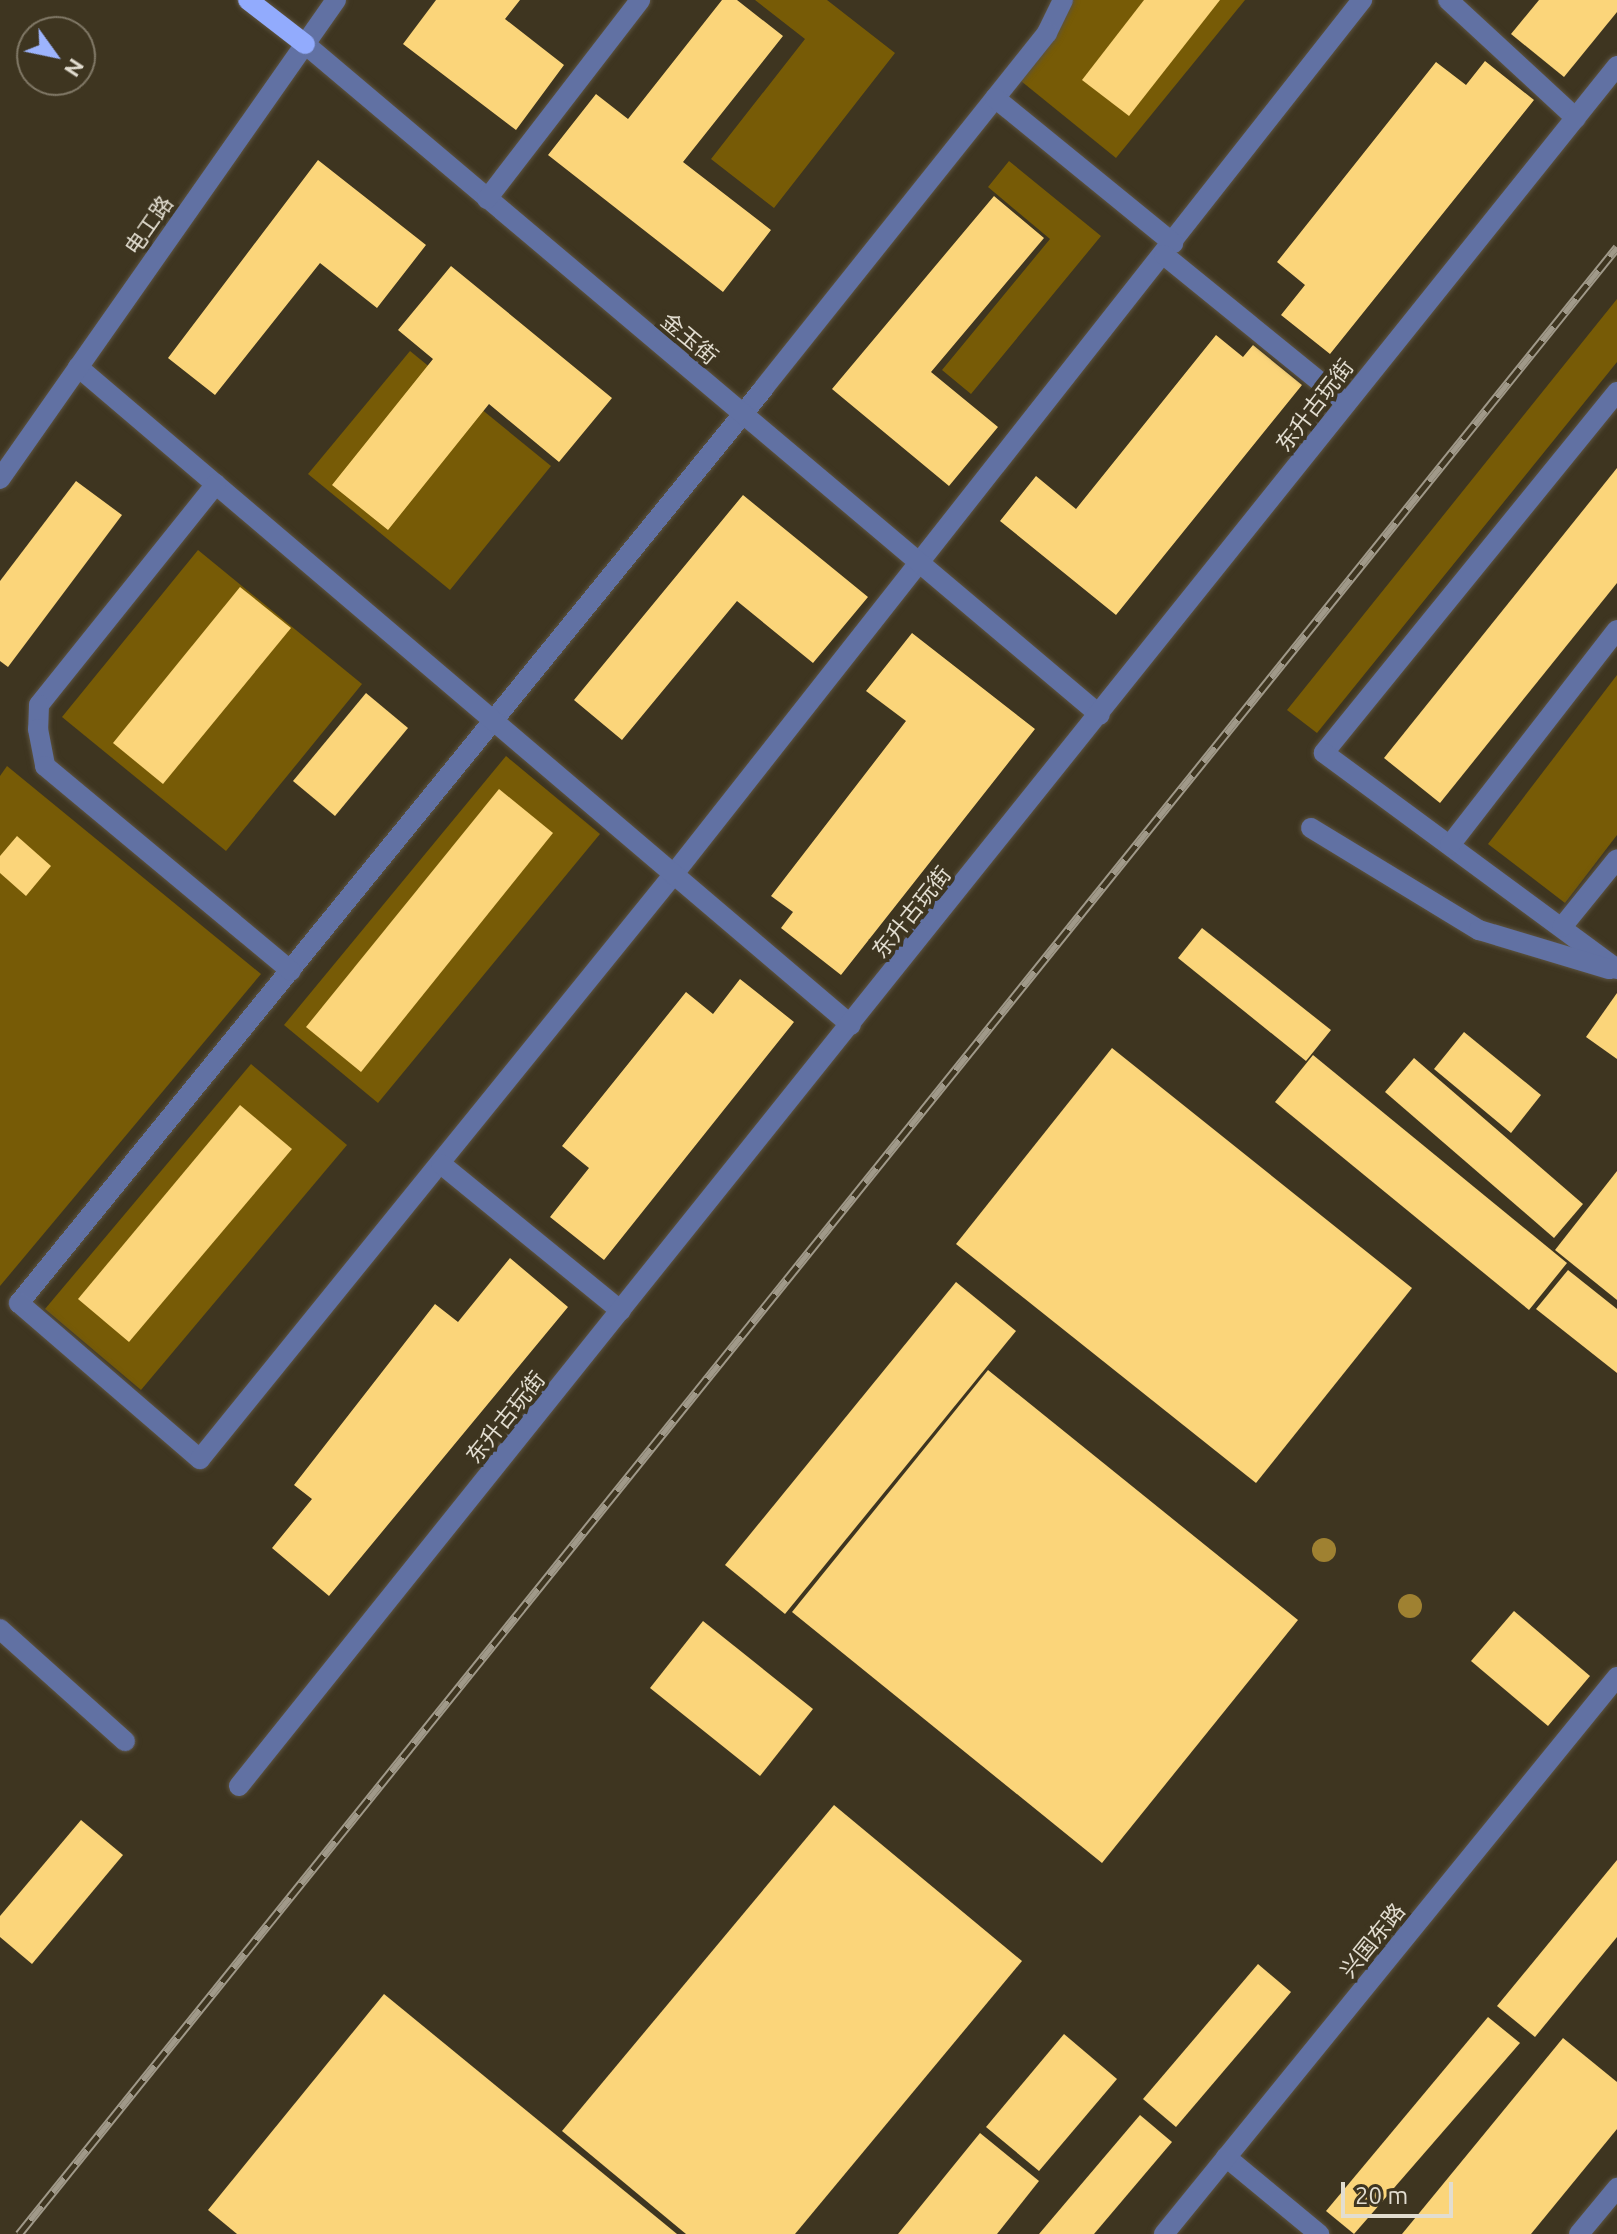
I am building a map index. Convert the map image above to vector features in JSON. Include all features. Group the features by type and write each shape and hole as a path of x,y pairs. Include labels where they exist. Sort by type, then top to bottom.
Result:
{"main road":[{"name":"金玉街","path":"248,0 305,44"}],"street":[{"name":"电工路","path":"0,479 336,0"},
{"path":"487,199 640,0"},
{"path":"1063,0 1047,33 743,414 19,1303 200,1459 673,875 1169,249 1362,0"},
{"path":"1448,0 1576,118"},
{"name":"金玉街","path":"305,44 1100,715"},
{"name":"东升古玩街","path":"239,1786 1617,66"},
{"path":"995,98 1346,403"},
{"path":"78,367 851,1025"},
{"path":"1617,392 1324,753 1617,970"},
{"path":"216,484 39,705 38,729 45,766 291,971"},
{"path":"1450,845 1617,630"},
{"path":"1311,828 1479,930 1617,970"},
{"path":"1562,927 1617,859"},
{"path":"441,1164 621,1311"},
{"path":"0,1629 125,1741"},
{"name":"兴国东路","path":"1164,2234 1617,1677"},
{"path":"1226,2157 1319,2234"},
{"path":"1579,2234 1617,2188"}],"shaded area":[{"path":"755,0 827,0 895,53 774,208 711,159 805,39"},
{"path":"1073,0 1245,0 1116,158 1021,81"},
{"path":"1009,161 1101,236 971,394 942,370 1050,239 988,187"},
{"path":"1617,299 1617,362 1317,733 1287,710"},
{"path":"410,351 551,466 450,590 308,474"},
{"path":"198,550 362,684 226,851 62,717"},
{"path":"1617,675 1617,835 1565,903 1488,844"},
{"path":"506,756 600,834 378,1103 284,1025"},
{"path":"7,766 261,974 0,1286 0,776"},
{"path":"251,1064 347,1145 141,1390 45,1309"}],"building":[{"path":"436,0 520,0 505,19 564,65 516,130 403,44"},
{"path":"722,0 737,0 783,36 683,162 771,230 723,292 548,155 596,94 628,119"},
{"path":"1144,0 1220,0 1129,116 1082,80"},
{"path":"1539,0 1617,0 1617,12 1564,77 1511,34"},
{"path":"1485,61 1534,100 1330,354 1281,315 1305,285 1277,262 1436,62 1466,85"},
{"path":"318,160 426,245 377,308 320,263 215,395 168,358"},
{"path":"994,196 1044,238 931,372 998,427 949,486 832,389"},
{"path":"451,266 612,398 559,462 489,404 388,530 332,485 433,359 398,330"},
{"path":"1216,335 1243,357 1253,345 1302,385 1116,615 1000,521 1036,476 1076,509"},
{"path":"1617,468 1617,583 1440,803 1384,758"},
{"path":"76,481 122,515 8,667 0,661 0,581"},
{"path":"743,495 868,597 813,663 737,601 622,740 574,700"},
{"path":"240,587 291,628 163,784 113,743"},
{"path":"912,633 1035,729 841,975 781,928 793,912 771,896 906,721 866,691"},
{"path":"366,693 408,728 335,816 293,781"},
{"path":"499,789 553,833 361,1072 306,1027"},
{"path":"17,836 51,866 26,896 0,873 0,856"},
{"path":"1202,928 1331,1030 1306,1061 1178,958"},
{"path":"740,979 794,1022 604,1260 550,1217 589,1168 562,1146 686,992 713,1014"},
{"path":"1617,993 1617,1059 1586,1037"},
{"path":"1464,1032 1541,1095 1511,1133 1434,1069"},
{"path":"1112,1048 1412,1288 1256,1483 956,1244"},
{"path":"1313,1055 1567,1263 1529,1310 1275,1102"},
{"path":"1414,1058 1583,1204 1554,1238 1385,1092"},
{"path":"240,1105 292,1149 129,1342 78,1299"},
{"path":"1617,1171 1617,1300 1555,1250"},
{"path":"510,1258 568,1307 329,1596 272,1548 312,1499 294,1485 435,1304 458,1322"},
{"path":"1568,1270 1617,1309 1617,1373 1536,1309"},
{"path":"956,1282 1016,1331 785,1614 725,1565"},
{"path":"988,1370 1298,1620 1102,1863 792,1612"},
{"path":"1514,1611 1590,1676 1548,1726 1471,1661"},
{"path":"703,1621 813,1709 760,1776 650,1688"},
{"path":"834,1805 1022,1961 795,2234 686,2234 562,2131"},
{"path":"81,1820 123,1855 32,1964 0,1937 0,1916"},
{"path":"1617,1860 1617,1937 1535,2037 1497,2006"},
{"path":"1258,1964 1291,1992 1176,2127 1143,2099"},
{"path":"384,1994 677,2234 237,2234 208,2210"},
{"path":"1488,2017 1520,2043 1354,2234 1326,2211"},
{"path":"1064,2034 1117,2079 1039,2171 986,2127"},
{"path":"1563,2038 1617,2082 1617,2129 1531,2234 1402,2234"},
{"path":"1140,2115 1172,2142 1094,2234 1039,2234"},
{"path":"980,2133 1039,2181 997,2234 898,2234"}],"railway":[{"path":"19,2234 1617,247"}]}
